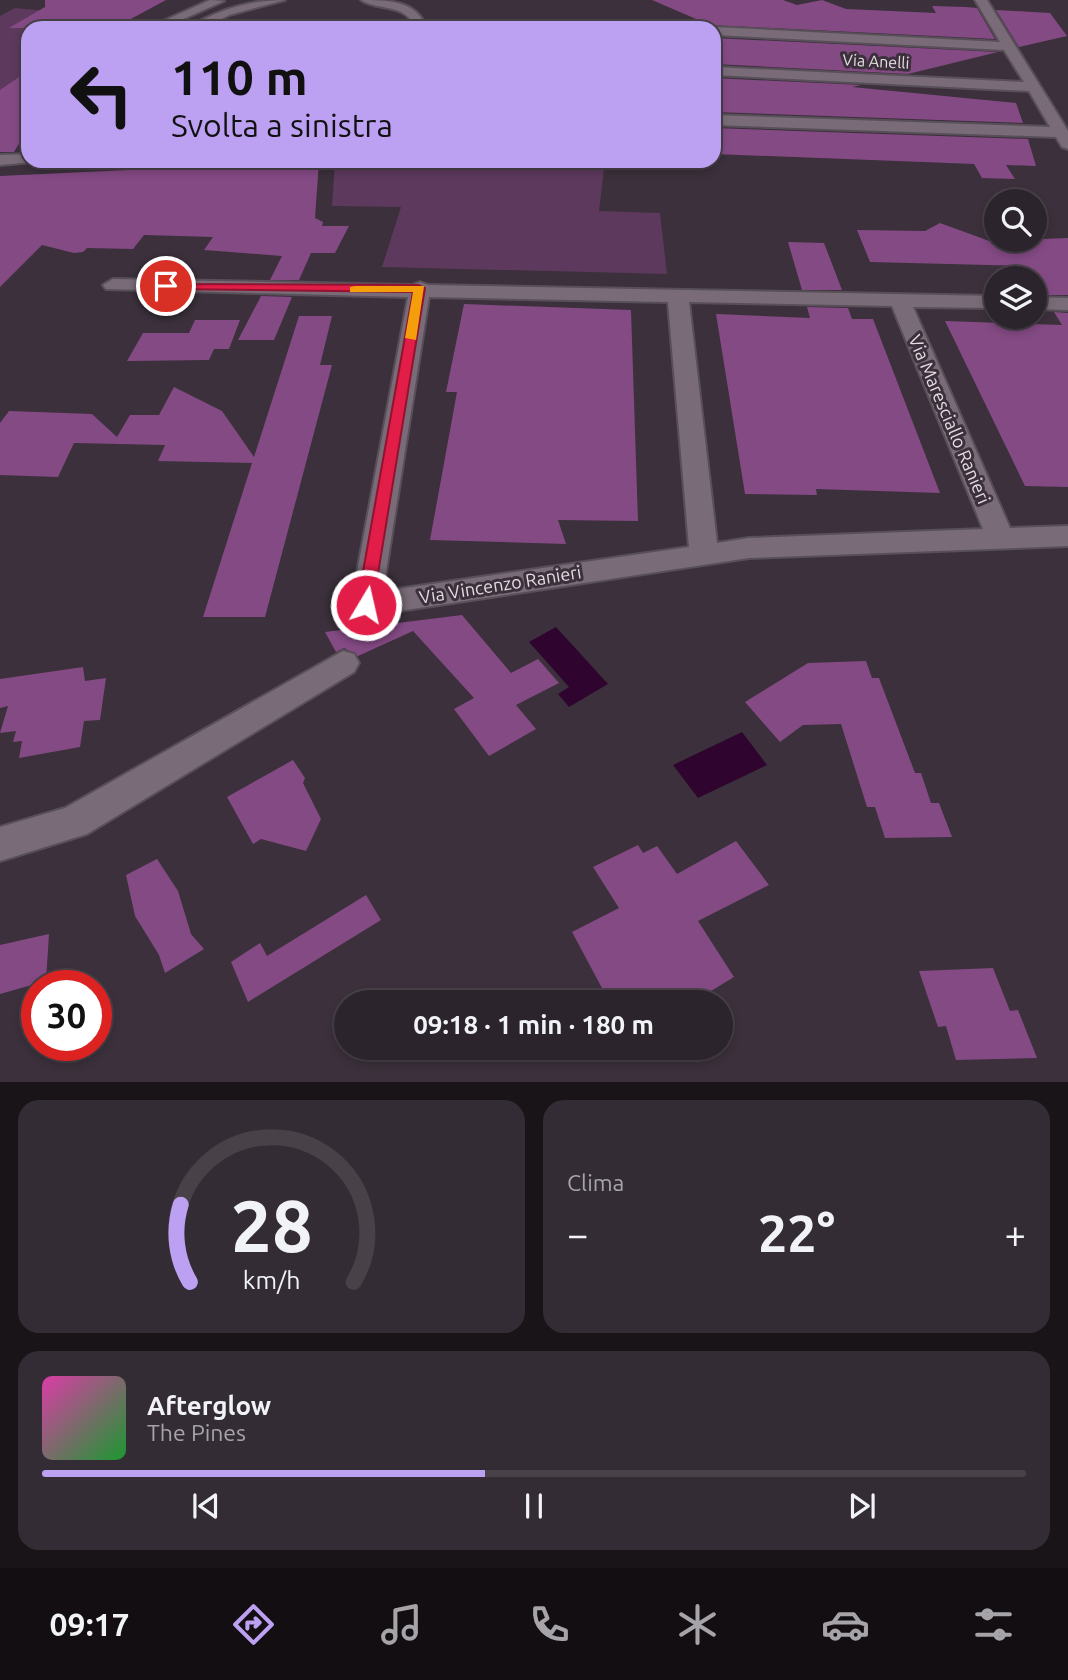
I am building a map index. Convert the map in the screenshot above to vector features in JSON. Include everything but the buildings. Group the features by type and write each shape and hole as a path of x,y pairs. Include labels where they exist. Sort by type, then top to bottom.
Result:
{"street":[{"path":"169,21 197,7 220,0"},
{"path":"209,21 225,12 276,0"},
{"path":"367,0 401,8 414,15 417,21"},
{"path":"981,0 1064,138"},
{"path":"721,31 1007,41"},
{"name":"Via Anelli","path":"721,71 1035,87"},
{"path":"721,120 1064,138"},
{"path":"0,160 21,159"},
{"path":"113,285 419,288 984,302"},
{"name":"Via Vincenzo Ranieri","path":"419,288 366,605 704,553 1068,536"},
{"path":"678,294 704,553"},
{"name":"Via Maresciallo Ranieri","path":"898,299 1001,539"},
{"path":"1047,303 1068,304"},
{"path":"0,844 74,822 343,663"}],"shaded area":[{"path":"15,8 91,15 62,21 21,21 21,90 0,91 0,16"},
{"path":"335,168 604,168 599,211 660,213 667,274 382,267 401,207 332,206"},
{"path":"556,627 608,684 569,707 558,694 569,687 529,642"},
{"path":"742,732 767,765 698,798 673,765"}],"slow traffic":[{"path":"355,289 419,288 411,338"}],"route":[{"path":"166,286 419,288 366,605"}]}
